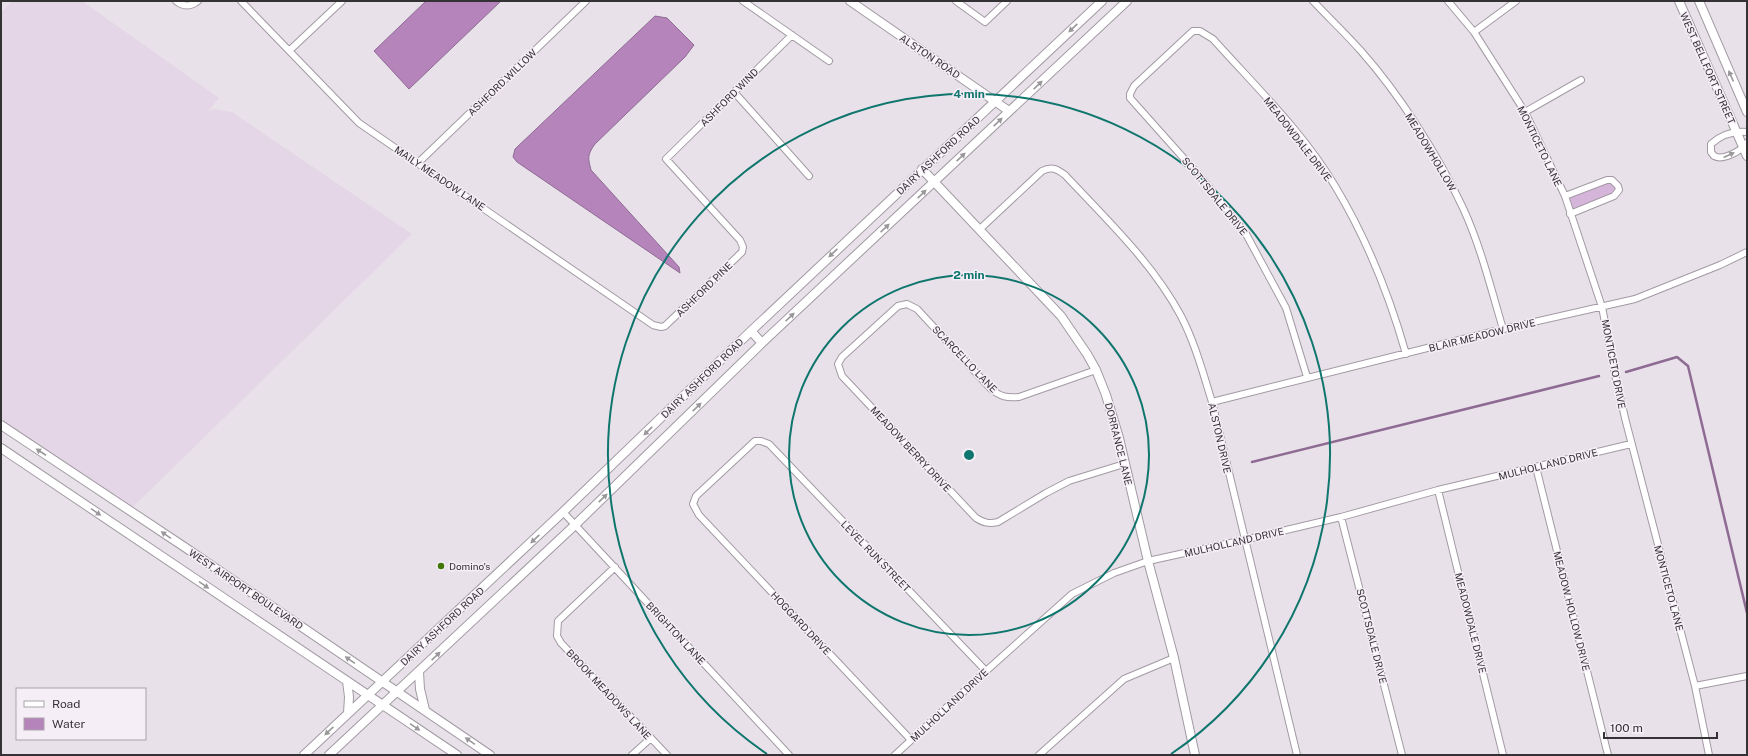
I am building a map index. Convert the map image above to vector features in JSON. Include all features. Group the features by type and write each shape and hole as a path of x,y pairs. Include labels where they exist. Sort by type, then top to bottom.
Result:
{"main road":[{"name":"ALSTON ROAD","path":"850,1 1010,112"},
{"name":"DAIRY ASHFORD ROAD","path":"304,755 563,512 751,330 1102,1"},
{"name":"DAIRY ASHFORD ROAD","path":"329,755 420,672 575,525 762,343 1127,1"},
{"name":"WEST BELLFORT STREET","path":"1679,1 1736,131 1745,146 1747,156"},
{"name":"WEST BELLFORT STREET","path":"1699,1 1747,112"},
{"name":"DORRANCE LANE","path":"922,169 935,181 1061,316 1075,335 1096,370 1106,395 1119,438 1148,561 1174,658 1196,755"},
{"path":"751,330 762,343"},
{"name":"WEST AIRPORT BOULEVARD","path":"1,425 183,546 490,755"},
{"name":"WEST AIRPORT BOULEVARD","path":"1,448 457,755"},
{"path":"420,672 420,689 425,710"},
{"path":"347,682 348,713"}],"street":[{"path":"176,1 190,6 198,1"},
{"name":"MAILY MEADOW LANE","path":"241,1 359,123 653,325 661,327"},
{"path":"290,50 342,1"},
{"name":"ASHFORD WILLOW","path":"418,163 586,1"},
{"path":"743,1 829,61"},
{"path":"956,1 985,22 1007,1"},
{"name":"MEADOWHOLLOW","path":"1313,1 1362,52 1382,78 1414,122 1445,174 1463,209 1478,246 1503,329"},
{"name":"MONTICETO LANE","path":"1448,1 1474,32 1525,112 1564,196 1602,306"},
{"path":"1474,32 1516,1"},
{"name":"SCOTTSDALE DRIVE","path":"1200,31 1192,31 1187,34 1134,86 1130,94 1130,98 1204,181 1246,234 1286,308 1307,377"},
{"name":"MEADOWDALE DRIVE","path":"1200,31 1213,39 1282,116 1335,186 1368,246 1379,271 1406,354"},
{"name":"ASHFORD WIND","path":"743,246 740,240 666,159 792,35"},
{"path":"1525,112 1581,80"},
{"path":"734,92 809,176"},
{"path":"1745,146 1722,158 1714,156 1711,152 1711,144 1715,140 1736,131 1747,132"},
{"name":"ALSTON DRIVE","path":"980,229 1042,171 1048,168 1053,168 1065,175 1138,254 1161,284 1181,316 1194,348 1212,402 1297,755"},
{"path":"1564,196 1607,180 1612,180 1618,186 1619,190 1614,196 1570,214"},
{"name":"ASHFORD PINE","path":"661,327 665,326 742,252 743,246"},
{"name":"BLAIR MEADOW DRIVE","path":"1212,402 1503,329 1635,299 1720,265 1747,252"},
{"name":"SCARCELLO LANE","path":"907,304 917,309 991,389 1000,396 1008,398 1019,397 1096,370"},
{"name":"MEADOW BERRY DRIVE","path":"907,304 898,306 842,357 838,364 838,368 842,376 976,518 982,522 990,524 998,522 1069,481 1124,464"},
{"name":"MONTICETO DRIVE","path":"1602,306 1626,422"},
{"name":"MONTICETO LANE","path":"1626,422 1695,686 1709,755"},
{"name":"HOGGARD DRIVE","path":"765,442 755,441 696,496 694,504 699,515 911,740"},
{"name":"LEVEL RUN STREET","path":"765,442 769,444 986,671"},
{"name":"MULHOLLAND DRIVE","path":"895,755 1072,594 1114,573 1148,561 1341,517 1438,490 1631,444"},
{"name":"MEADOW HOLLOW DRIVE","path":"1536,467 1608,755"},
{"name":"MEADOWDALE DRIVE","path":"1438,490 1503,755"},
{"name":"BRIGHTON LANE","path":"563,512 789,755"},
{"name":"SCOTTSDALE DRIVE","path":"1341,517 1402,755"},
{"name":"BROOK MEADOWS LANE","path":"615,567 558,620 556,630 557,636 667,755"},
{"path":"1039,755 1124,679 1174,658"},
{"path":"1695,686 1747,676"},
{"path":"632,755 651,738"}],"shaded area":[{"path":"12,1 82,1 219,98 208,111 214,109 232,112 412,234 133,507 1,419 1,12"},
{"path":"1607,181 1615,183 1616,193 1571,213 1566,197"}],"water":[{"path":"426,1 501,1 409,89 374,51"},
{"path":"655,16 667,18 694,45 685,57 595,144 589,154 589,159 591,170 679,267 680,273 517,162 513,157 515,149"}],"waterway":[{"path":"1626,372 1677,357 1688,366 1747,613"},
{"path":"1252,462 1599,376"}],"place":[{"name":"Domino's","path":"441,566"}]}
